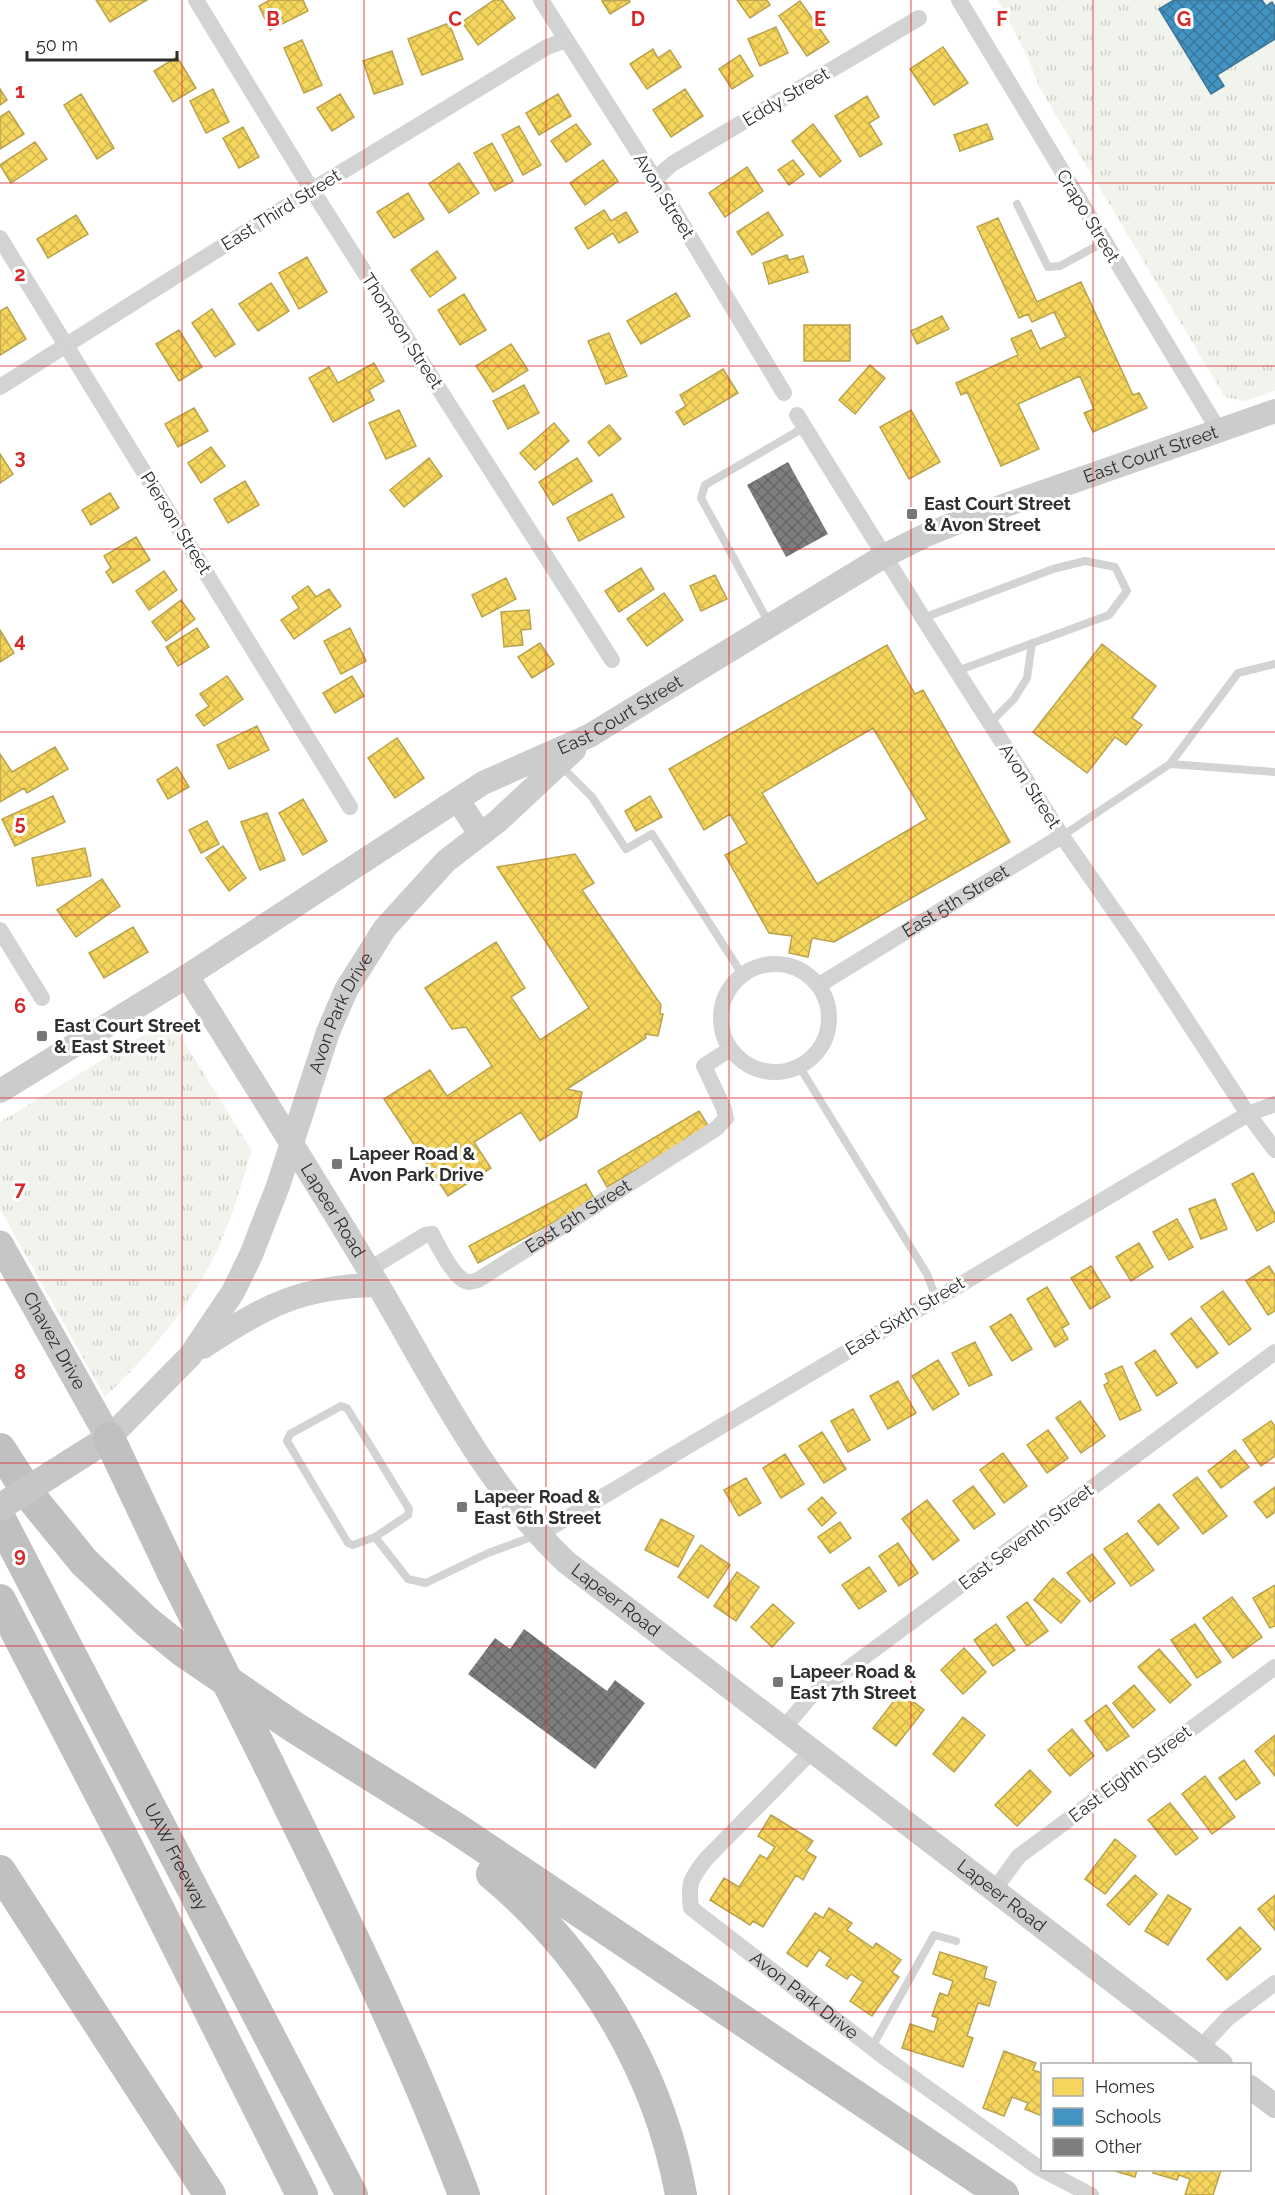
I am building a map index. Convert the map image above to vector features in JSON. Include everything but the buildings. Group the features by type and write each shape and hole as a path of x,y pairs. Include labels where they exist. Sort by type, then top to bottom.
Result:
{"highway":[{"path":"109,1438 384,2002 429,2102 464,2195"},
{"path":"0,1449 31,1497 57,1530 114,1593 183,1651 294,1727 474,1859 522,1898 550,1928 603,2000 631,2048 661,2119 681,2195"},
{"name":"UAW Freeway","path":"0,1519 352,2195"},
{"path":"0,1600 127,1846 302,2195"},
{"path":"294,1727 454,1827 1003,2195"},
{"path":"0,1871 210,2195"}],"main road":[{"name":"East Court Street","path":"0,1091 187,976 483,783 589,736 884,556 963,520 1275,411"},
{"name":"Avon Park Drive","path":"190,1356 233,1292 251,1255 292,1144 328,1032 346,990 366,956 385,928 446,861 498,821 589,736"},
{"path":"458,800 480,834"},
{"name":"Lapeer Road","path":"187,976 373,1277 478,1456 538,1535 567,1562 1220,2063"},
{"name":"Chavez Drive","path":"0,1244 109,1438"},
{"path":"0,1507 109,1438 190,1356 244,1319 290,1299 373,1277"},
{"path":"1251,2088 1275,2106"}],"street":[{"name":"Thomson Street","path":"196,0 312,190 612,660"},
{"name":"Avon Street","path":"541,0 655,179 784,393"},
{"name":"Crapo Street","path":"958,0 1219,431"},
{"name":"Eddy Street","path":"655,179 672,164 919,18"},
{"name":"East Third Street","path":"0,387 312,190 547,47 566,40"},
{"name":"Pierson Street","path":"0,238 350,807"},
{"name":"Avon Street","path":"801,421 1062,836 1137,944 1248,1114 1275,1150"},
{"name":"East 5th Street","path":"819,985 1062,836"},
{"path":"0,930 42,998"},
{"path":"769,963 796,967 819,985 830,1012 825,1040 807,1063 780,1073 752,1068 729,1049 720,1023 725,995 742,974 769,963"},
{"name":"East 5th Street","path":"373,1277 425,1235 432,1234 441,1252 462,1280 470,1282 478,1280 717,1128 726,1118 704,1066 729,1049"},
{"name":"East Sixth Street","path":"538,1535 1248,1114 1275,1104"},
{"name":"East Seventh Street","path":"783,1729 810,1697 1275,1352"},
{"name":"East Eighth Street","path":"994,1890 1019,1856 1275,1666"},
{"name":"Avon Park Drive","path":"812,1751 692,1876 688,1888 691,1908 872,2047 1041,2169"},
{"path":"1200,2048 1228,2018 1275,1983"},
{"name":"Avon Park Drive","path":"1046,2171 1091,2195"}],"lane":[{"path":"1017,204 1048,267 1060,266 1104,242"},
{"path":"770,625 702,498 705,485 801,421"},
{"path":"923,618 1053,569 1084,561 1115,567 1127,591 1109,615 957,670"},
{"path":"990,723 1014,699 1028,678 1032,643"},
{"path":"1062,836 1170,764 1238,673 1275,664"},
{"path":"559,764 592,797 626,849 652,834 742,974"},
{"path":"1170,764 1275,771"},
{"path":"800,1066 927,1274 936,1298"},
{"path":"341,1406 347,1408 409,1509 408,1515 375,1536 353,1545 348,1543 287,1441 290,1434 341,1406"},
{"path":"375,1536 408,1579 426,1583 488,1553 538,1535"},
{"path":"872,2047 934,1935 956,1941"}],"green space":[{"path":"998,0 1275,0 1275,391 1244,401 1225,397 1039,87 1029,60"},
{"path":"170,1019 252,1151 224,1234 202,1279 158,1341 105,1397 0,1209 0,1122"}],"place":[{"name":"East Court Street & Avon Street","path":"912,514"},
{"name":"East Court Street & East Street","path":"42,1036"},
{"name":"Lapeer Road & Avon Park Drive","path":"337,1164"},
{"name":"Lapeer Road & East 6th Street","path":"462,1507"},
{"name":"Lapeer Road & East 7th Street","path":"778,1682"}]}
